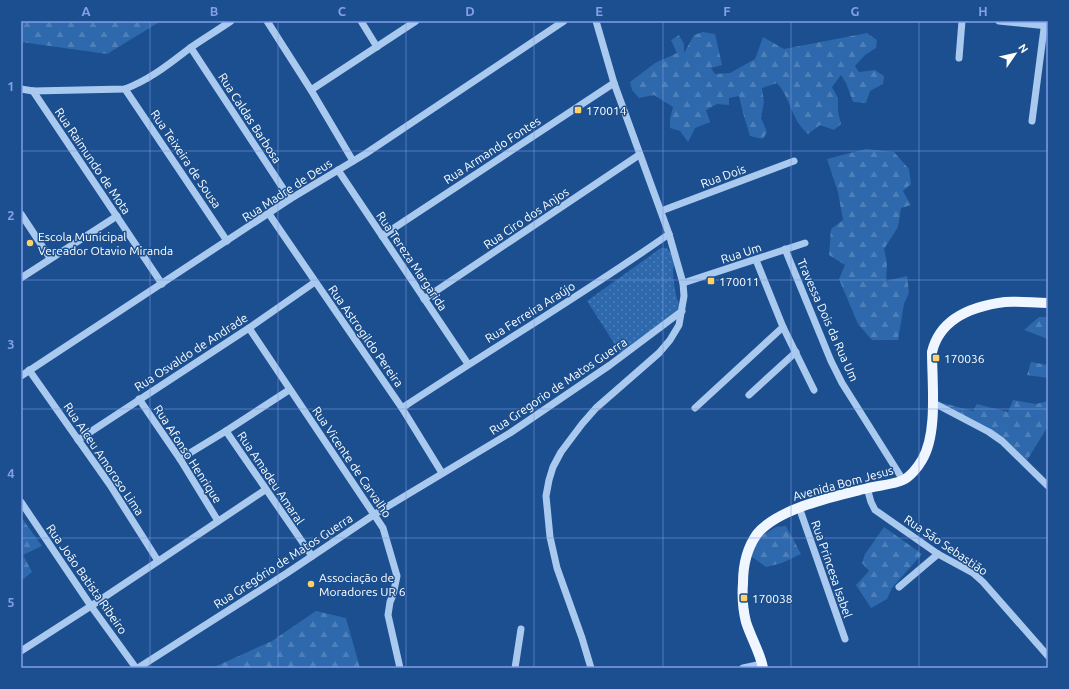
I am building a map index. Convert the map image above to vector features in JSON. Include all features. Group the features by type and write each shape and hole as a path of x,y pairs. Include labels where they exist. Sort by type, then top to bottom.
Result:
{"main road":[{"name":"Avenida Bom Jesus","path":"763,666 746,622 743,599 746,558 751,543 758,533 775,519 799,507 867,488 903,480 922,460 928,443 931,425 932,352 935,341 942,330 952,321 965,313 983,306 1006,302 1048,303"}],"street":[{"path":"21,89 33,91 126,89 139,84 167,67 191,48 231,21"},
{"path":"267,21 311,90 353,161"},
{"path":"361,21 377,47"},
{"path":"311,90 416,21"},
{"name":"Rua Madre de Deus","path":"21,376 290,199 353,161 564,21"},
{"path":"591,668 574,613 557,568 551,543 546,496 549,480 554,467 574,433 596,408 659,353 670,340 679,325 684,296 683,283 669,234 614,83 596,21"},
{"path":"959,58 962,21"},
{"path":"999,21 1046,24 1032,121"},
{"name":"Rua Caldas Barbosa","path":"191,48 290,199"},
{"name":"Rua Armando Fontes","path":"382,236 614,83"},
{"name":"Rua Teixeira de Sousa","path":"126,89 228,241"},
{"name":"Rua Raimundo de Mota","path":"33,91 162,284"},
{"name":"Rua Ciro dos Anjos","path":"424,298 640,155"},
{"name":"Rua Dois","path":"661,211 794,161"},
{"name":"Rua Tereza Margarida","path":"338,170 468,364"},
{"path":"21,214 50,258"},
{"name":"Rua Astrogildo Pereira","path":"269,214 402,408 442,473"},
{"path":"21,278 117,216"},
{"name":"Rua Ferreira Araújo","path":"402,408 468,364 598,283 669,234"},
{"name":"Rua Um","path":"683,283 805,243"},
{"name":"Travessa Dois da Rua Um","path":"785,249 831,361 842,383 903,480"},
{"path":"756,260 784,327 814,390"},
{"name":"Rua Osvaldo de Andrade","path":"78,440 249,328 315,282"},
{"name":"Rua Gregorio de Matos Guerra","path":"442,473 510,433 610,365 682,311"},
{"path":"695,408 784,327"},
{"name":"Rua Vicente de Carvalho","path":"249,328 289,390 375,514 383,528 397,576 388,615 400,668"},
{"path":"749,395 796,352"},
{"name":"Rua Alceu Amoroso Lima","path":"29,370 110,485 158,561"},
{"path":"180,459 289,390"},
{"name":"Rua Afonso Henrique","path":"139,399 180,459 218,521"},
{"path":"932,402 989,432 1002,441 1048,486"},
{"name":"Rua Amadeu Amaral","path":"226,431 265,490 312,556"},
{"name":"Rua Gregório de Matos Guerra","path":"137,668 375,514 442,473"},
{"name":"Rua São Sebastião","path":"867,488 875,510 938,554 973,573 983,582 1048,656"},
{"path":"21,650 91,606 265,490"},
{"name":"Rua João Batista Ribeiro","path":"21,502 91,606 137,668"},
{"name":"Rua Princesa Isabel","path":"799,507 845,639"},
{"path":"899,587 938,554"},
{"path":"515,668 520,629"},
{"path":"743,668 763,666"}],"green space":[{"path":"21,21 161,21 107,54 21,42"},
{"path":"703,32 715,34 722,65 711,68 715,74 730,73 755,59 763,37 784,49 867,33 877,40 876,48 865,55 855,66 859,72 875,70 884,76 883,84 870,91 866,103 853,102 846,83 841,75 832,87 838,98 838,112 841,124 834,130 820,125 808,134 798,122 786,96 777,83 762,88 764,102 761,118 767,132 763,139 750,136 739,96 729,98 729,105 717,104 706,110 710,122 695,128 688,142 680,131 670,128 670,119 673,107 654,95 639,98 632,90 630,82 655,63 677,53 671,40 679,35 684,44 684,53 694,35"},
{"path":"866,149 894,152 909,169 911,184 903,191 911,205 901,208 898,227 884,249 887,263 886,281 907,276 909,293 904,304 898,340 872,340 858,324 839,279 845,265 829,255 831,229 843,220 838,192 827,159"},
{"path":"661,248 667,248 674,260 674,285 680,307 621,354 587,301"},
{"path":"1039,317 1048,317 1048,339 1024,330"},
{"path":"1031,362 1048,365 1048,378 1027,375"},
{"path":"1013,400 1036,404 1048,401 1048,426 1026,462 984,432 940,409 943,403 973,411 977,404 1008,412"},
{"path":"21,517 42,546 23,555 32,572 21,581"},
{"path":"786,526 801,554 782,563 766,567 748,554 753,541 776,527"},
{"path":"884,527 922,554 892,588 887,599 871,608 856,585 869,571 862,563 865,554"},
{"path":"316,611 346,618 360,668 212,668 272,641"}],"place":[{"name":"170014","path":"578,110"},
{"name":"Escola Municipal Vereador Otavio Miranda","path":"30,243"},
{"name":"170011","path":"711,281"},
{"name":"170036","path":"936,358"},
{"name":"Associação de Moradores UR 6","path":"311,584"},
{"name":"170038","path":"744,598"}]}
